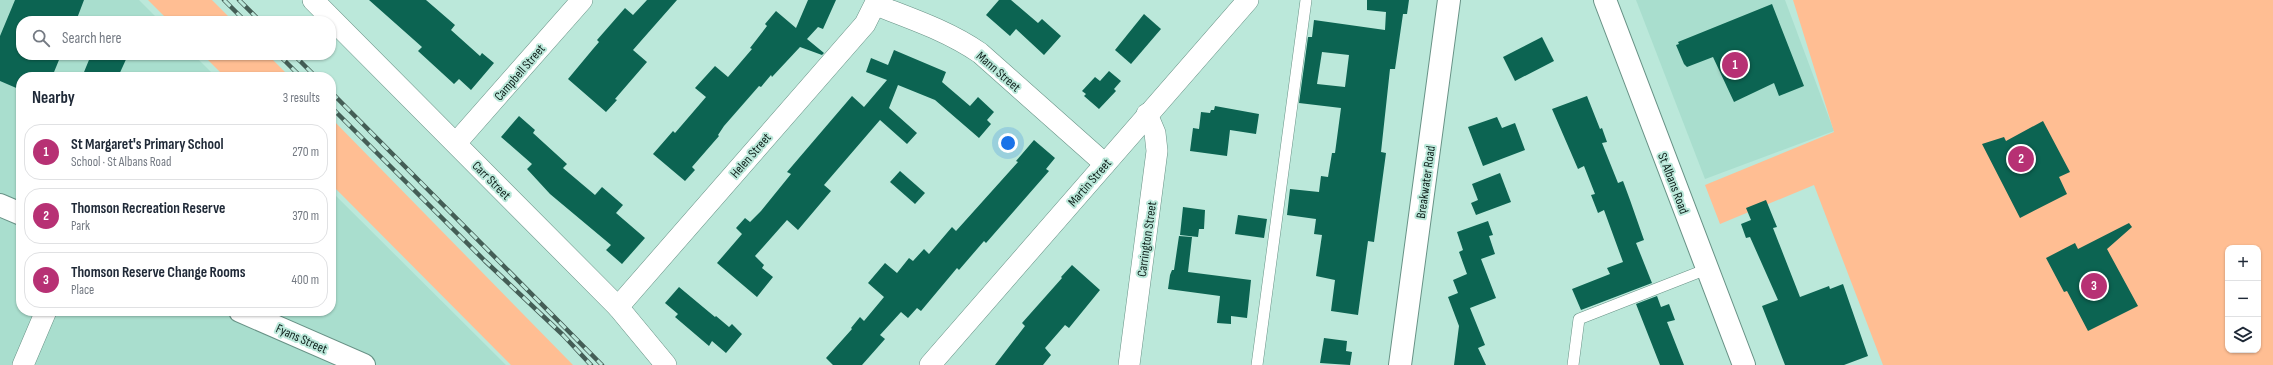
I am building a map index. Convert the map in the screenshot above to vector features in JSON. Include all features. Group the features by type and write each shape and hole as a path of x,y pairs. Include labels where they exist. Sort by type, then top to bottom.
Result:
{"street":[{"name":"Carr Street","path":"313,0 329,16"},
{"name":"Campbell Street","path":"456,143 582,0"},
{"name":"Martin Street","path":"930,365 1147,114 1248,0"},
{"name":"Breakwater Road","path":"1400,365 1450,0"},
{"name":"St Albans Road","path":"1605,0 1744,365"},
{"name":"Mann Street","path":"876,3 947,33 980,53 1105,164"},
{"name":"Helen Street","path":"618,307 865,24 876,3"},
{"name":"Carr Street","path":"336,23 618,307 666,365"},
{"name":"Carrington Street","path":"1129,365 1157,150 1155,133 1147,114"},
{"path":"0,205 16,212"},
{"path":"23,365 44,316"},
{"name":"Fyans Street","path":"251,316 364,365"}],"lane":[{"path":"1257,365 1306,0"},
{"path":"1573,365 1579,319 1707,269"}],"shaded area":[{"path":"0,0 139,0 155,16 16,16 16,60 199,60 211,72 16,72 16,316 336,316 336,196 506,365 0,365"},
{"path":"148,0 212,0 228,16 164,16"},
{"path":"1636,0 1785,0 1834,131 1705,179"},
{"path":"1793,0 2273,0 2273,365 1883,365 1814,185 1720,224 1705,185 1834,132"},
{"path":"208,60 273,60 285,72 220,72"},
{"path":"336,123 573,365 511,365 336,189"}],"building":[{"path":"15,0 84,0 78,16 16,16 16,60 59,60 54,72 16,72 16,88 0,81 0,36"},
{"path":"369,0 426,0 455,25 451,30 480,56 482,53 494,63 471,90 459,79 454,84 418,51 422,47"},
{"path":"647,0 677,0 633,50 647,62 615,99 617,100 606,112 568,79 599,42 597,40 625,8 633,15"},
{"path":"808,0 836,0 823,29 818,27 807,39 824,53 822,55 800,47 772,77 771,75 761,87 759,86 724,126 718,135 719,136 692,167 695,170 685,181 653,154 673,131 675,133 706,97 695,88 715,66 728,77 752,49 750,48 767,26 765,24 776,11 796,28"},
{"path":"999,0 1011,0 1038,23 1042,19 1061,36 1044,55 1016,29 1010,36 986,15"},
{"path":"1367,0 1409,0 1407,14 1403,14 1395,69 1390,69 1381,152 1386,153 1374,242 1368,241 1358,315 1331,311 1335,280 1316,276 1322,235 1314,234 1316,219 1287,215 1290,189 1319,192 1321,176 1328,177 1332,153 1335,153 1341,108 1299,103 1308,37 1312,37 1314,20 1385,30 1386,12 1367,10","holes":["1322,52 1349,55 1345,87 1317,84"]},
{"path":"1772,4 1804,86 1779,96 1774,83 1734,102 1713,57 1687,67 1684,64 1676,45 1679,44 1678,42"},
{"path":"1144,14 1161,29 1131,64 1115,50"},
{"path":"1542,37 1554,61 1515,81 1503,57"},
{"path":"894,50 946,72 942,82 970,106 978,97 994,112 987,120 991,124 979,138 935,100 898,85 889,108 917,133 907,144 880,120 824,185 831,191 798,230 787,220 755,256 764,265 762,268 773,277 757,297 717,263 742,234 736,228 745,218 750,222 761,211 791,174 787,172 852,96 864,107 887,80 866,72 871,58 888,65"},
{"path":"89,60 126,60 120,72 84,72"},
{"path":"1109,71 1121,81 1114,89 1116,91 1099,109 1084,96 1086,94 1082,91 1095,77 1100,81"},
{"path":"1587,96 1600,129 1602,128 1607,142 1602,143 1618,183 1623,181 1644,240 1636,243 1652,283 1581,310 1572,289 1610,274 1607,268 1623,262 1604,210 1598,213 1591,195 1595,194 1584,166 1578,169 1552,109"},
{"path":"1215,106 1259,114 1256,134 1230,130 1227,156 1190,151 1193,128 1199,129 1201,112 1210,113 1211,110 1214,110"},
{"path":"519,116 535,130 533,133 567,164 563,168 595,195 602,187 623,205 616,213 645,238 622,264 606,250 611,245 550,194 527,169 532,164 501,137"},
{"path":"1497,117 1502,128 1515,123 1525,150 1483,166 1468,127"},
{"path":"2043,121 2070,172 2059,177 2067,194 2020,218 1982,144 2004,137 2006,141"},
{"path":"1034,140 1055,158 1046,169 1049,171 986,243 984,241 959,270 957,268 921,311 917,308 908,318 901,312 880,335 885,339 862,365 833,365 826,358 852,329 851,328 860,317 864,321 884,297 868,283 885,263 897,273 909,258 913,261 924,249 929,254 952,227 956,231 1018,162 1016,161"},
{"path":"900,171 925,193 915,204 890,182"},
{"path":"1500,173 1511,202 1476,215 1471,203 1478,200 1472,184"},
{"path":"1766,200 1777,227 1773,228 1800,297 1829,286 1830,289 1843,284 1868,356 1844,365 1785,365 1762,306 1778,300 1750,237 1746,238 1741,224 1751,220 1746,208"},
{"path":"1183,207 1205,210 1204,229 1199,229 1198,237 1180,235"},
{"path":"1238,215 1267,219 1264,238 1235,234"},
{"path":"1488,221 1493,235 1489,236 1495,254 1481,259 1496,298 1470,308 1485,345 1478,348 1486,365 1454,365 1459,326 1448,297 1458,293 1453,280 1467,274 1459,252 1463,250 1457,232"},
{"path":"2129,223 2132,227 2107,249 2138,306 2088,331 2067,291 2064,292 2046,258 2075,243 2078,249"},
{"path":"1179,236 1192,237 1188,272 1251,280 1247,318 1231,316 1231,324 1217,323 1220,296 1168,289 1170,275 1172,270 1174,270"},
{"path":"1072,265 1100,290 1069,328 1065,325 1045,348 1051,355 1043,365 995,365 1025,326 1022,323"},
{"path":"679,287 715,317 716,316 729,327 732,324 742,334 726,353 712,341 709,346 675,317 678,314 665,303"},
{"path":"1657,296 1661,307 1669,304 1675,320 1667,322 1684,365 1660,365 1636,304"},
{"path":"1324,338 1347,341 1346,351 1352,352 1350,365 1320,363"}],"railway":[{"path":"224,0 240,16"},
{"path":"239,0 255,16"},
{"path":"284,60 296,72"},
{"path":"299,60 311,72"},
{"path":"336,97 602,365"},
{"path":"336,112 485,261 563,335 591,365"}],"place":[{"name":"St Margaret's Primary School","path":"1735,65"},
{"name":"Thomson Recreation Reserve","path":"2021,159"},
{"name":"Thomson Reserve Change Rooms","path":"2094,286"}]}
